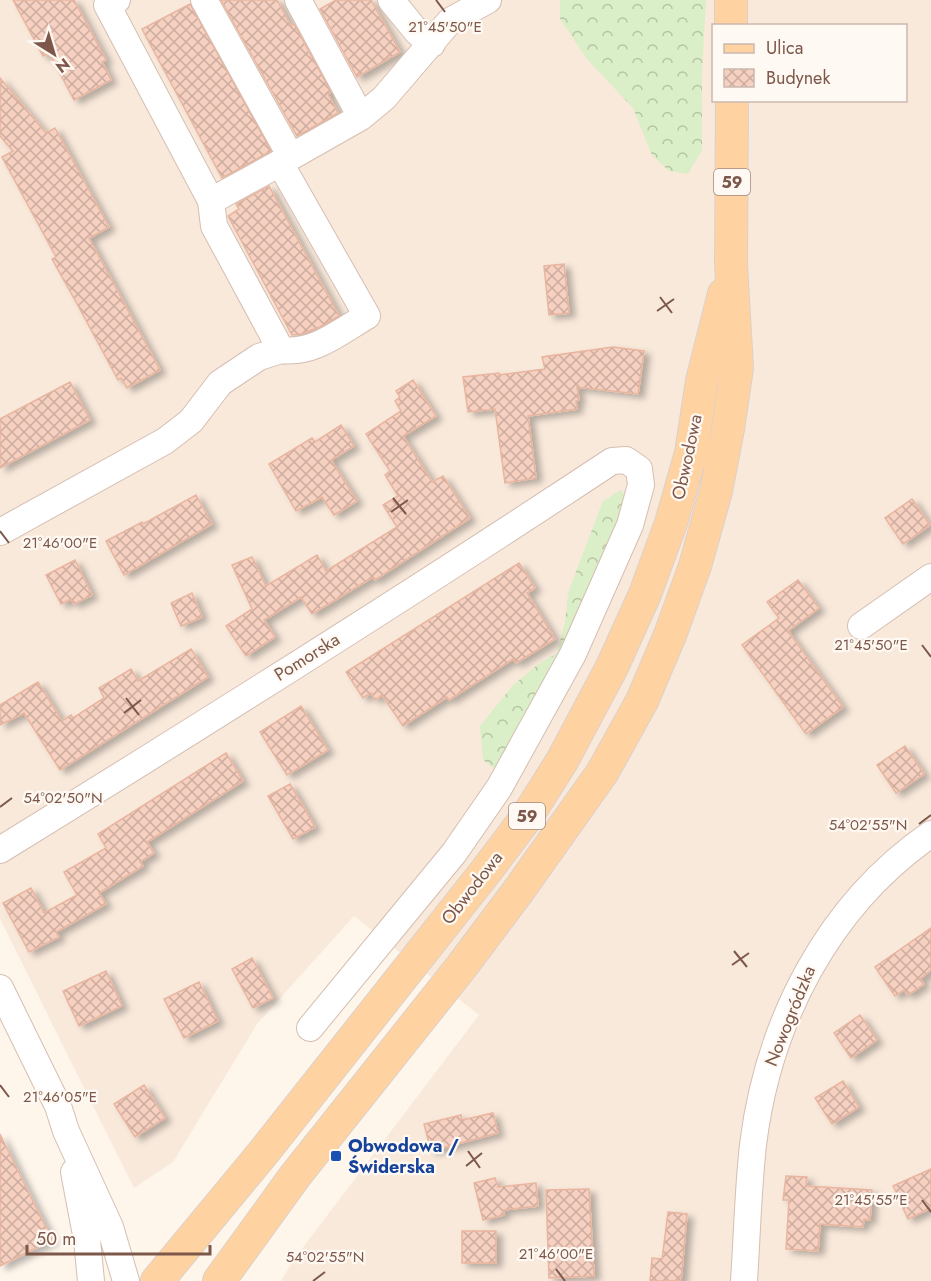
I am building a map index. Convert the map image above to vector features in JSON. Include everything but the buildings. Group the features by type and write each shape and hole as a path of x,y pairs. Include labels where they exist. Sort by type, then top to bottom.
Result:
{"main road":[{"path":"731,0 731,24"},
{"name":"Obwodowa","path":"219,1281 248,1238 302,1167 462,966 519,890 602,773 642,701 670,635 695,566 716,491 728,429 737,368 731,264 732,102"},
{"name":"Obwodowa","path":"157,1281 263,1153 486,871 526,818 562,761 612,667 645,594 672,523 691,453 702,381 731,264"}],"street":[{"path":"117,0 107,5 212,201 214,226 281,350"},
{"path":"0,532 165,441 191,421 220,384 259,357 281,350 297,352 320,345 368,316 204,0"},
{"path":"297,0 361,117"},
{"path":"391,0 417,32 432,44"},
{"path":"212,201 361,117 384,98 450,21 488,0"},
{"name":"Pomorska","path":"0,850 476,551 612,460 626,460 639,469 642,485 630,525 573,654 499,788 454,853 310,1028"},
{"path":"861,626 931,577"},
{"name":"Nowogródzka","path":"744,1281 753,1144 768,1071 786,1019 814,959 835,926 882,876 931,834"},
{"path":"0,988 58,1106 66,1131 87,1240 91,1281"},
{"path":"66,1131 110,1227 126,1281"}],"shaded area":[{"path":"0,0 931,0 931,1281 281,1281 295,1258 479,1015 354,916 257,1024 173,1162 134,1188 0,919"}],"green space":[{"path":"560,0 706,0 702,73 702,150 688,174 669,171 652,155 633,108 587,59 560,19"},
{"path":"621,490 632,507 574,660 496,770 483,760 480,726 513,685 536,666 557,653 565,622 568,593 603,501"}],"place":[{"name":"Obwodowa / Świderska","path":"336,1156"}]}
